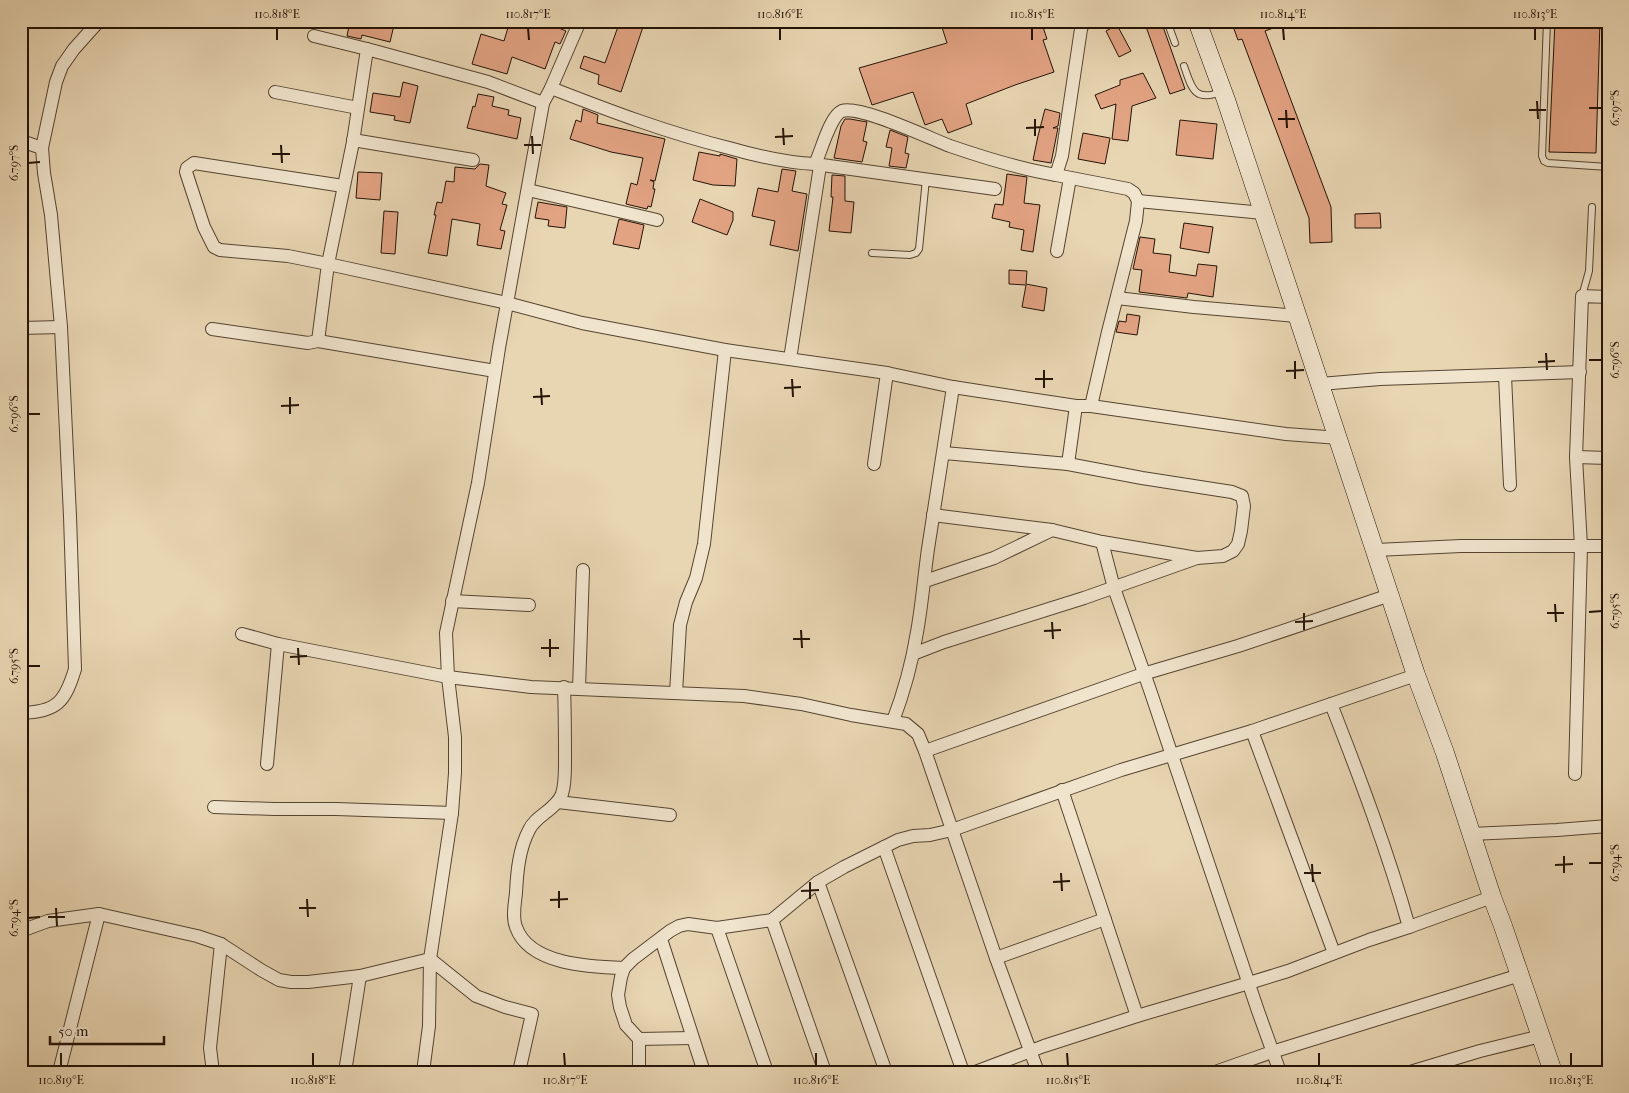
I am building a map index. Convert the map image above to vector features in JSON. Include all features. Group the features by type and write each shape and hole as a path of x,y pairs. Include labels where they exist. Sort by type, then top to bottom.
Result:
{"street":[{"path":"21,713 34,713 50,708 64,699 75,669 61,328 51,214 42,148 56,82 62,66 74,49 99,21"},
{"path":"423,1072 429,1026 430,960 452,814 455,773 455,737 448,677 446,633 478,483 495,372 543,103 580,21"},
{"path":"1056,175 1062,156 1081,29 1084,21"},
{"path":"1197,21 1223,92 1339,438 1416,675 1445,753 1492,897 1553,1072"},
{"path":"314,36 488,82 543,103"},
{"path":"318,341 328,264 353,140 367,49"},
{"path":"551,88 648,124 701,141 792,163 996,189"},
{"path":"275,92 358,108"},
{"path":"790,359 817,165 832,121 840,112 850,109 1021,169 1128,189 1134,193 1138,201 1136,221 1091,406"},
{"path":"21,140 42,148"},
{"path":"353,140 473,160"},
{"path":"343,186 194,163 187,168 186,172 204,227 211,243 217,249 288,256 507,303 582,323 725,350 887,373 953,387 1076,406 1091,406 1277,432 1339,438"},
{"path":"1057,251 1070,178"},
{"path":"528,190 657,220"},
{"path":"1138,201 1263,212"},
{"path":"1576,774 1581,546 1576,457 1582,296 1608,297"},
{"path":"1116,298 1297,316"},
{"path":"21,328 61,328"},
{"path":"212,329 308,343 318,341 495,372"},
{"path":"676,693 680,625 686,602 696,578 704,544 725,350"},
{"path":"1320,384 1380,379 1580,372"},
{"path":"874,464 887,373"},
{"path":"1505,376 1510,485"},
{"path":"893,720 913,654 953,387"},
{"path":"1068,464 1076,406"},
{"path":"933,515 1052,530 1102,542 1197,558 1223,556 1233,551 1238,544 1241,531 1244,506 1242,496 1232,492 1068,464 944,453"},
{"path":"1576,457 1608,458"},
{"path":"925,582 994,558 1052,530"},
{"path":"1102,542 1114,588 1280,1072"},
{"path":"1376,550 1461,546 1608,546"},
{"path":"913,654 1114,588 1197,558"},
{"path":"579,688 582,570"},
{"path":"925,751 1143,674 1246,643 1390,595"},
{"path":"452,601 529,605"},
{"path":"242,634 278,644 448,677 531,687 711,694 772,699 851,715 893,720 906,724 918,734 925,751 996,958 1038,1072"},
{"path":"267,764 278,644"},
{"path":"692,1038 640,1039 626,1025 618,995 624,968 633,959 679,926 697,924 717,928 772,920 818,882 898,840 952,830 1062,790 1252,731 1416,675"},
{"path":"564,687 565,772 563,793 558,802 530,828 526,837 517,868 514,916 516,926 526,942 542,954 584,966 624,968"},
{"path":"1331,704 1379,831 1410,927"},
{"path":"1252,731 1334,953"},
{"path":"1062,790 1137,1016"},
{"path":"558,802 670,816"},
{"path":"214,807 336,809 452,814"},
{"path":"1471,834 1608,826"},
{"path":"884,848 963,1072"},
{"path":"818,882 886,1072"},
{"path":"975,1072 1029,1051 1137,1016 1288,971 1492,897"},
{"path":"21,931 48,922 99,914 197,936 222,944 279,980 291,982 360,976 430,960"},
{"path":"59,1072 99,914"},
{"path":"996,958 1105,919"},
{"path":"772,920 825,1072"},
{"path":"717,928 768,1072"},
{"path":"661,939 704,1072"},
{"path":"213,1072 210,1048 222,944"},
{"path":"430,960 476,996 505,1007 532,1014 519,1072"},
{"path":"1215,1072 1272,1052 1520,974"},
{"path":"345,1072 360,976"},
{"path":"1410,1072 1480,1051 1541,1036"},
{"path":"639,1072 640,1039"}],"lane":[{"path":"1168,21 1174,43"},
{"path":"1547,21 1542,156 1544,161 1548,163 1608,167"},
{"path":"1184,66 1192,89 1202,96 1223,92"},
{"path":"872,253 910,255 916,253 919,249 926,179"},
{"path":"1582,296 1589,271 1592,207"}],"building":[{"path":"350,21 395,21 390,42 362,35 361,39 347,36"},
{"path":"510,21 528,21 540,25 542,21 566,31 560,44 555,42 545,69 512,57 507,74 472,64 481,34 504,41"},
{"path":"620,21 645,21 621,92 598,84 599,75 580,68 584,56 605,63"},
{"path":"940,21 1041,21 1047,39 1043,40 1054,72 966,104 972,124 948,133 942,119 925,125 913,92 872,105 859,68 947,43"},
{"path":"1144,21 1161,21 1185,89 1170,94"},
{"path":"1231,21 1287,21 1287,23 1265,31 1331,207 1332,242 1310,243 1309,218 1242,39 1238,40"},
{"path":"1555,21 1600,21 1596,153 1549,152"},
{"path":"1117,25 1131,51 1119,57 1106,31"},
{"path":"1143,73 1156,98 1132,106 1128,141 1112,139 1116,104 1101,109 1095,95 1120,85 1120,80"},
{"path":"403,82 418,86 410,123 394,120 395,116 370,112 373,93 400,97"},
{"path":"478,94 494,97 492,106 509,110 508,115 521,118 517,139 467,128"},
{"path":"583,109 598,115 597,123 665,139 655,181 650,180 654,182 653,189 655,189 651,207 648,206 647,209 626,204 631,183 637,185 643,158 611,152 570,139 576,120 581,122"},
{"path":"1045,109 1060,113 1058,126 1053,128 1058,128 1051,163 1033,160"},
{"path":"845,119 867,122 863,141 867,142 862,162 834,158 841,126"},
{"path":"1180,120 1217,124 1213,159 1176,155"},
{"path":"890,130 908,137 905,153 909,154 906,168 889,166 892,148 886,147"},
{"path":"1083,133 1110,138 1105,164 1078,159"},
{"path":"699,152 720,156 720,154 737,159 735,186 713,185 693,180"},
{"path":"480,164 489,165 486,186 506,193 502,204 507,205 500,230 505,231 501,249 477,245 480,224 452,219 447,256 428,253 437,202 442,203 446,181 454,182 455,167 475,169"},
{"path":"782,169 796,171 792,191 807,194 798,251 770,245 775,221 752,216 758,188 778,192"},
{"path":"358,172 382,173 380,200 356,198"},
{"path":"1007,174 1027,177 1024,203 1040,205 1033,252 1021,250 1024,230 1009,227 1010,222 992,218 995,204 1003,205"},
{"path":"832,175 845,176 845,201 854,202 851,233 829,231 833,197 831,197"},
{"path":"700,199 733,212 733,220 727,235 692,222"},
{"path":"538,202 567,207 565,228 548,226 549,220 535,218"},
{"path":"384,211 398,212 395,254 381,253"},
{"path":"1380,213 1381,228 1355,228 1355,214"},
{"path":"619,219 644,225 639,249 613,244"},
{"path":"1184,223 1213,227 1209,253 1180,248"},
{"path":"1140,237 1155,239 1153,253 1171,255 1169,272 1196,276 1198,264 1217,266 1213,297 1188,293 1187,298 1139,292 1142,270 1133,269"},
{"path":"1009,270 1027,271 1026,284 1047,288 1044,311 1022,307 1026,285 1009,284"},
{"path":"1127,314 1140,316 1137,335 1116,332 1119,321 1126,322"}]}
